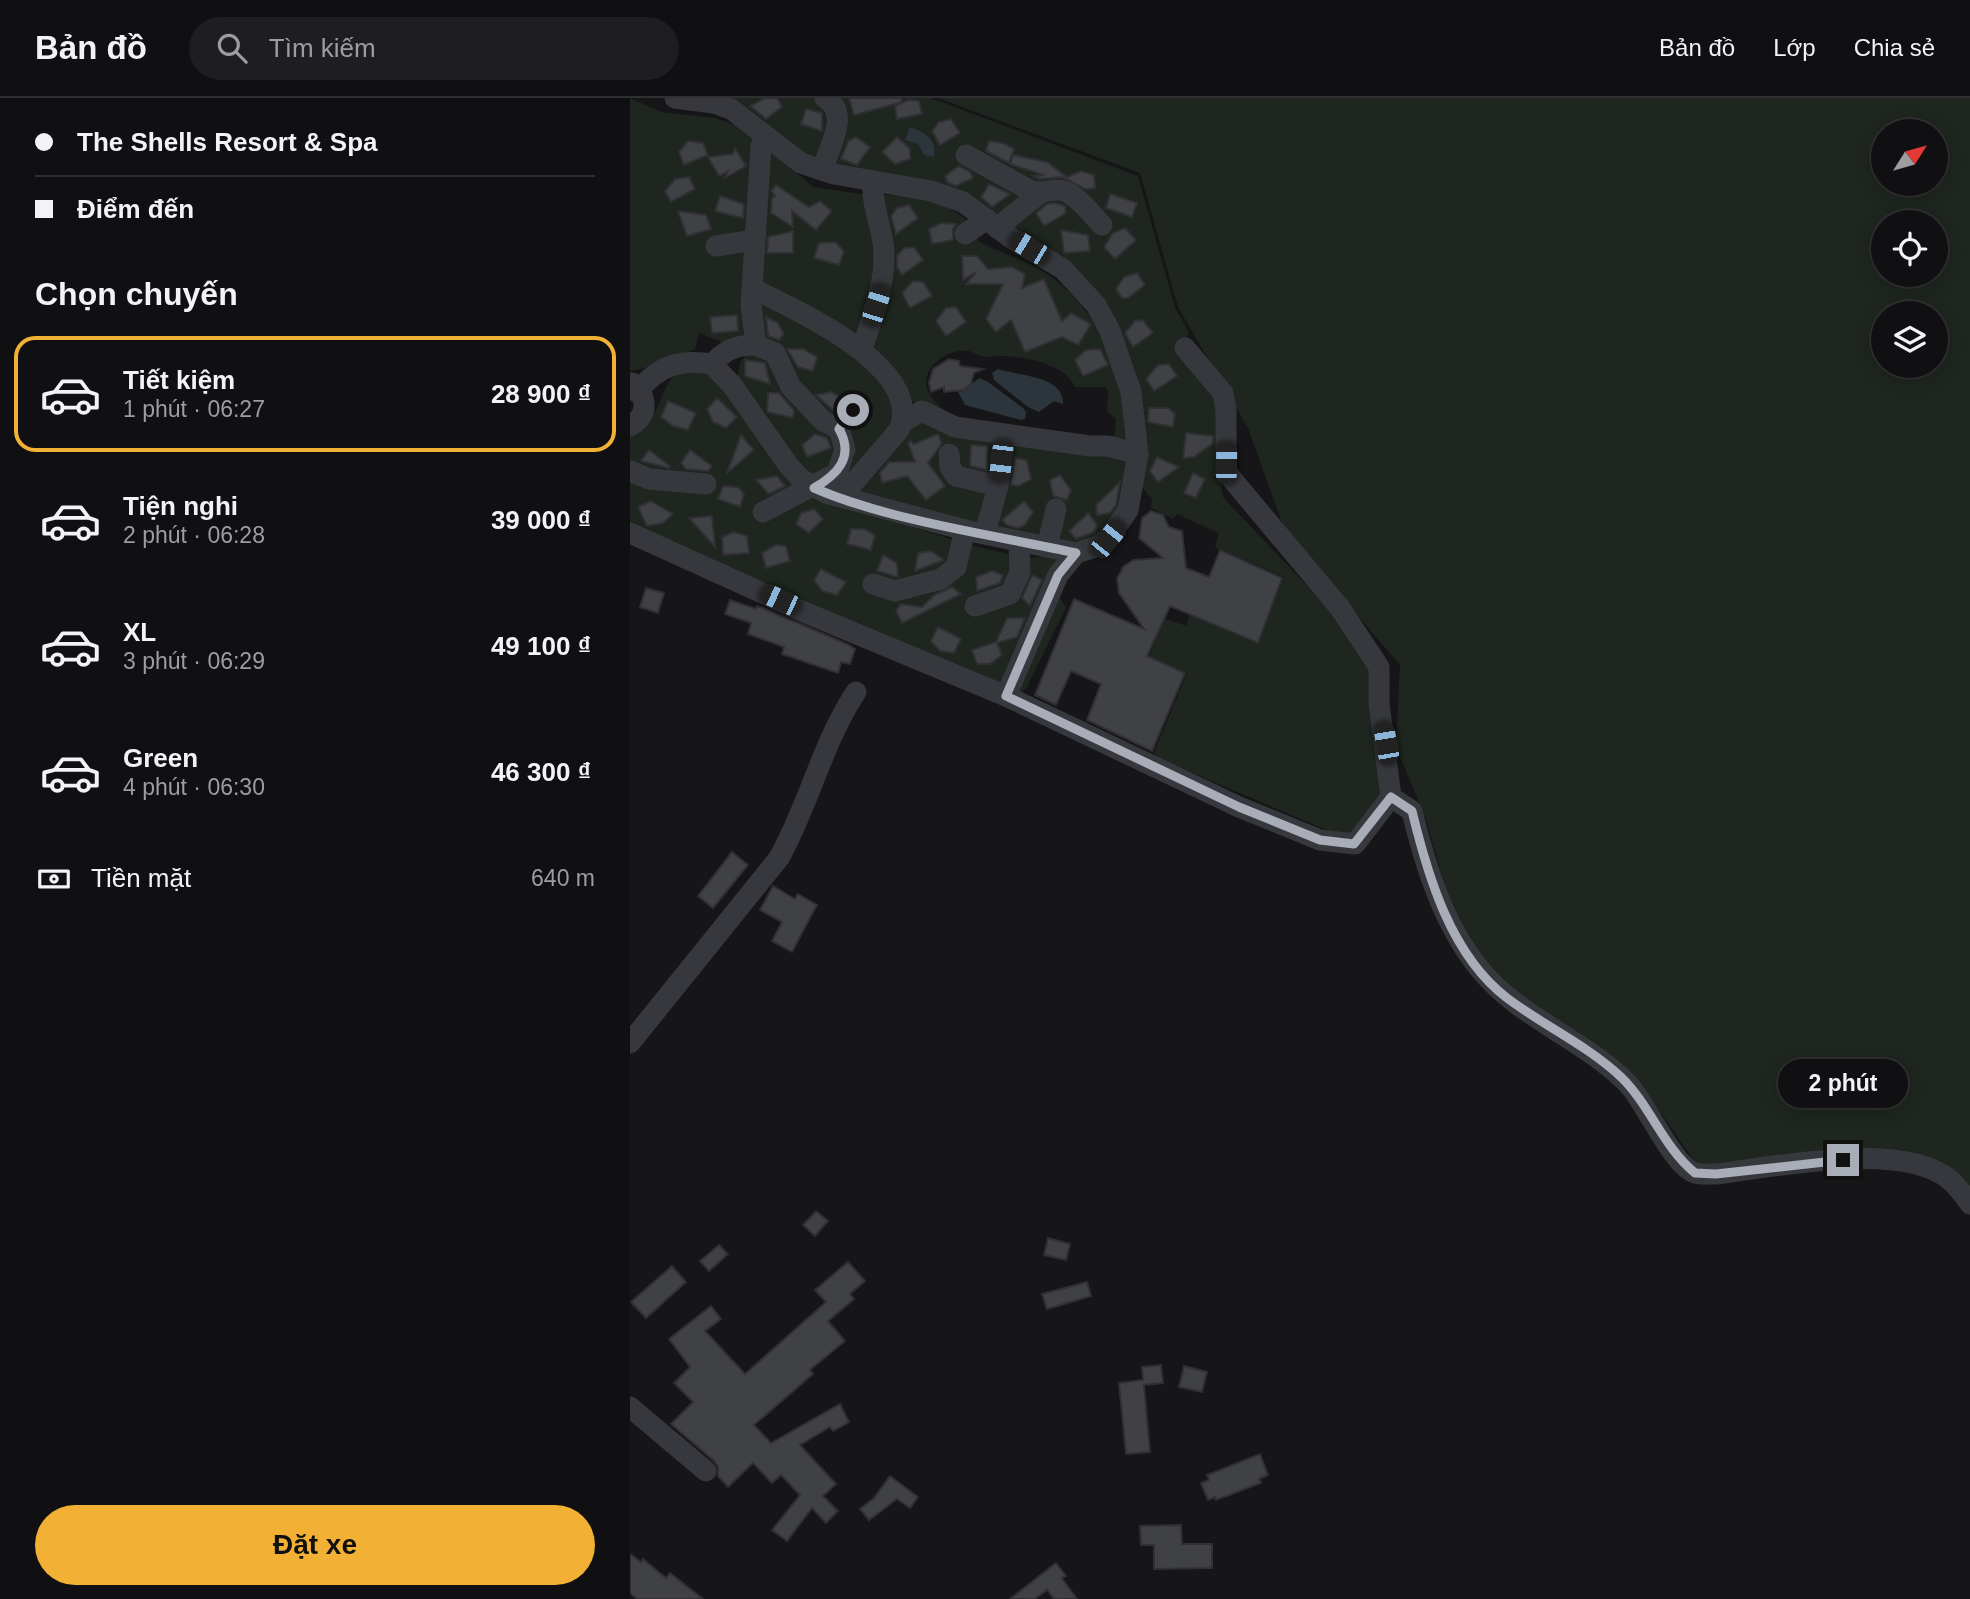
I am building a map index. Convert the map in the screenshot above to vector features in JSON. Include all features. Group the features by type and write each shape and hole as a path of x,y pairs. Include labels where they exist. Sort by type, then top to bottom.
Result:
{"street":[{"path":"630,426 639,421 646,407 645,398 634,387 674,362 712,364 727,378 789,466 814,488 860,504 1019,543 1076,553 1096,547 1108,539 1128,510 1138,454 1131,392 1122,360 1096,305 1063,269 992,224 964,202 931,191 822,170 802,163 766,136 731,104 675,98"},
{"path":"822,170 839,117 834,103 825,98"},
{"path":"756,345 751,305 761,146 766,136"},
{"path":"966,155 1040,193"},
{"path":"862,349 883,283 884,249 872,194 873,181"},
{"path":"965,234 992,224 1040,193 1061,190 1071,195 1102,225"},
{"path":"716,246 755,240"},
{"path":"754,289 827,326 862,349 890,379 899,397 902,422"},
{"path":"712,364 723,352 735,346 756,345 775,353 791,387 817,416 839,429 845,449 843,463 837,474 814,488 786,497 763,512"},
{"path":"630,533 804,612 1006,696 1239,807 1320,840 1354,844 1391,797 1379,703 1379,667 1340,608 1226,472 1227,409 1223,393 1185,348"},
{"path":"839,429 853,410"},
{"path":"842,496 902,422 922,411 955,427 1090,446 1108,446 1138,454"},
{"path":"873,584 895,591 941,579 956,567 998,486 1004,436"},
{"path":"949,454 950,467 956,476 998,486"},
{"path":"630,471 649,479 706,484"},
{"path":"1047,547 1056,509"},
{"path":"975,606 1010,594 1020,572 1019,543"},
{"path":"1006,696 1058,575 1076,553"},
{"path":"630,1043 779,858 792,835 839,717 856,692"},
{"path":"1391,797 1412,811 1423,854 1452,928 1478,968 1505,996 1609,1066 1631,1087 1676,1155 1695,1173 1716,1174 1868,1157 1894,1159 1938,1172 1949,1180 1970,1204"},
{"path":"630,1407 706,1471"}],"shaded area":[{"path":"630,98 661,112 715,118 754,132 746,339 727,344 699,333 695,349 655,365 630,371"},
{"path":"687,98 931,98 1138,176 1175,308 1189,332 1181,351 1210,382 1221,403 1223,497 1359,641 1376,667 1388,796 1352,835 1345,838 1158,758 1154,753 1187,673 1149,656 1165,619 1187,626 1189,615 1258,644 1284,577 1215,547 1219,533 1177,514 1173,519 1151,508 1152,499 1142,487 1144,446 1097,305 962,199 835,173 742,114"},
{"path":"938,98 1970,98 1970,1190 1956,1172 1903,1150 1697,1165 1640,1083 1534,1006 1482,962 1447,893 1425,816 1396,747 1400,665 1285,531 1248,428 1178,307 1140,173"},
{"path":"910,127 925,134 932,141 934,157 924,155 918,144 905,140"},
{"path":"771,151 813,187 862,194 870,204 880,285 859,340 760,280"},
{"path":"883,195 917,198 951,209 968,222 979,241 1041,270 1063,286 1080,303 1103,341 1134,433 1124,442 1114,440 1116,419 1107,411 1108,391 1105,387 1075,387 1069,378 1049,365 1009,356 985,357 970,351 959,351 943,357 931,368 927,375 928,391 949,417 907,399 872,356"},
{"path":"763,305 802,317 890,387 899,414 843,491 813,485 736,383 740,363 747,353 757,307"},
{"path":"700,369 723,381 825,499 966,544 1025,558 1051,556 1057,560 1058,594 1066,608 1026,689 1018,695 630,530 630,433 654,414 674,375"},
{"path":"998,369 1048,382 1061,394 1063,404 1054,401 1039,412 1028,407 994,380 992,373"},
{"path":"979,378 1023,408 1026,412 1025,419 965,405 956,388 964,390"},
{"path":"913,418 1129,454 1130,488 1108,534 1076,551 856,494"}],"building":[{"path":"765,98 777,98 782,107 766,119 750,106"},
{"path":"849,98 901,98 902,102 854,115"},
{"path":"908,100 919,101 922,114 897,119 895,106"},
{"path":"806,109 822,113 822,131 801,124"},
{"path":"951,119 960,133 940,145 932,131 939,122"},
{"path":"856,137 870,147 857,165 841,159 848,141"},
{"path":"897,137 910,149 910,159 895,164 882,152"},
{"path":"688,141 703,143 708,155 684,165 679,152"},
{"path":"989,141 1003,143 1014,149 1009,163 986,151"},
{"path":"735,148 746,166 725,178 728,171 719,176 708,157 733,154"},
{"path":"1013,155 1047,162 1067,177 1081,171 1094,175 1095,188 1085,189 1062,177 1039,179 1033,176 1044,175 1010,164"},
{"path":"959,166 970,172 973,178 956,186 948,183 945,176"},
{"path":"689,177 695,189 671,202 665,191 675,179"},
{"path":"989,184 1010,194 992,207 981,197"},
{"path":"776,185 809,207 820,201 832,211 816,230 792,211 793,227 771,213 772,198 775,196 771,191"},
{"path":"1110,194 1137,203 1132,217 1106,208"},
{"path":"720,196 744,204 743,218 715,211"},
{"path":"1047,204 1065,206 1066,213 1044,226 1036,213"},
{"path":"909,205 918,218 896,234 891,216 897,208"},
{"path":"678,211 706,215 711,229 687,236"},
{"path":"941,223 956,224 953,240 932,244 929,229"},
{"path":"1125,228 1136,240 1115,259 1104,247 1113,233"},
{"path":"1061,230 1088,235 1090,251 1064,253"},
{"path":"793,231 793,253 767,253 768,237"},
{"path":"835,242 844,251 839,265 814,258 819,243"},
{"path":"914,247 923,260 902,275 897,267 897,256 904,248"},
{"path":"962,256 977,256 988,269 1012,267 1025,274 1022,288 1044,279 1062,321 1071,313 1091,324 1078,345 1062,337 1025,352 1011,320 996,332 986,319 1003,284 966,284 976,272 963,280"},
{"path":"1137,273 1145,285 1128,298 1122,298 1116,289 1124,277"},
{"path":"913,281 923,282 932,296 910,308 902,293"},
{"path":"956,307 966,322 946,336 936,321 946,308"},
{"path":"737,315 738,331 712,333 710,317"},
{"path":"766,317 778,323 784,334 779,340 768,336"},
{"path":"1143,320 1153,333 1133,347 1125,333 1135,321"},
{"path":"787,349 803,349 817,357 813,371 798,367"},
{"path":"1100,349 1108,365 1083,376 1075,360 1086,350"},
{"path":"949,359 959,361 960,366 983,369 974,373 971,384 964,390 944,392 944,387 931,392 929,383 933,369"},
{"path":"745,360 765,363 770,384 745,376"},
{"path":"1169,364 1177,376 1154,391 1146,379 1158,365"},
{"path":"831,392 842,398 835,412 816,395"},
{"path":"768,393 779,393 794,410 793,418 767,412"},
{"path":"717,398 737,417 726,428 713,422 707,409"},
{"path":"668,401 696,413 688,430 673,426 661,417"},
{"path":"1149,408 1168,408 1175,414 1173,427 1148,422"},
{"path":"1186,433 1213,436 1213,443 1194,457 1183,458"},
{"path":"815,434 827,438 831,448 807,457 802,445"},
{"path":"938,434 942,443 928,463 945,486 926,500 907,476 882,483 880,473 889,462 915,462 908,443 911,441 914,444"},
{"path":"741,435 754,450 727,473"},
{"path":"971,445 987,446 987,470 970,466"},
{"path":"649,450 670,466 669,468 641,461"},
{"path":"690,450 712,466 708,471 686,469 681,463"},
{"path":"1157,457 1179,467 1158,482 1150,471"},
{"path":"1015,458 1027,460 1031,479 1019,486 1011,485"},
{"path":"1193,473 1205,479 1196,498 1184,493"},
{"path":"1060,475 1071,490 1067,500 1053,496 1050,480"},
{"path":"777,476 785,486 769,494 756,480"},
{"path":"1120,482 1116,505 1110,513 1097,515 1096,505"},
{"path":"723,486 738,487 744,494 740,507 718,499"},
{"path":"651,501 673,514 663,523 647,526 638,507"},
{"path":"1024,501 1033,512 1025,525 1018,528 1007,525 1002,520"},
{"path":"814,509 823,519 809,533 796,524 801,513"},
{"path":"1151,511 1163,515 1169,527 1182,531 1186,568 1209,577 1220,550 1282,578 1258,643 1170,606 1147,656 1185,673 1152,751 1087,720 1101,684 1071,671 1056,705 1035,695 1074,599 1144,629 1119,593 1117,579 1123,567 1133,560 1163,558 1139,538 1142,518"},
{"path":"1088,513 1097,525 1094,532 1076,539 1069,531"},
{"path":"712,516 715,547 689,518"},
{"path":"851,529 864,529 875,535 871,550 847,544"},
{"path":"734,532 747,536 749,553 723,555 722,537"},
{"path":"776,545 786,546 790,561 766,568 762,553"},
{"path":"931,551 944,560 915,571 918,553"},
{"path":"883,555 897,563 898,577 877,571"},
{"path":"821,569 846,582 837,595 822,591 814,580"},
{"path":"992,571 1003,575 1000,583 977,591 976,577"},
{"path":"1032,575 1042,580 1030,606 1022,598"},
{"path":"952,587 961,594 902,623 896,611 901,604 922,607 934,595"},
{"path":"646,588 664,593 658,613 640,607"},
{"path":"730,600 756,609 757,606 763,608 847,644 855,649 850,664 841,662 838,673 782,654 784,647 748,634 751,623 725,614"},
{"path":"1007,618 1025,618 1017,637 997,643 1002,655 990,664 977,664 972,650 996,642"},
{"path":"938,627 961,639 954,653 940,651 931,641"},
{"path":"732,852 748,865 713,908 698,896"},
{"path":"773,886 795,899 798,894 817,905 792,952 772,941 782,922 760,910"},
{"path":"816,1211 828,1221 815,1236 803,1225"},
{"path":"1048,1238 1070,1244 1066,1260 1044,1255"},
{"path":"719,1245 728,1254 709,1271 700,1261"},
{"path":"848,1262 865,1281 850,1294 854,1299 828,1321 845,1341 810,1370 813,1374 754,1425 771,1443 840,1404 849,1422 833,1431 830,1427 800,1445 836,1484 823,1496 838,1511 826,1523 812,1508 787,1541 772,1530 800,1495 781,1475 772,1483 753,1463 728,1487 718,1476 718,1467 714,1461 671,1424 693,1402 674,1383 690,1367 669,1339 711,1306 721,1319 705,1331 745,1374 826,1302 815,1290"},
{"path":"672,1266 686,1282 646,1318 631,1302"},
{"path":"1087,1282 1091,1296 1047,1309 1042,1294"},
{"path":"1161,1365 1163,1383 1144,1385 1150,1452 1126,1454 1119,1383 1143,1380 1142,1367"},
{"path":"1184,1366 1207,1372 1202,1392 1179,1387"},
{"path":"1260,1454 1268,1475 1259,1479 1261,1483 1216,1500 1215,1497 1208,1500 1201,1483 1209,1480 1207,1475"},
{"path":"890,1476 918,1497 910,1508 897,1499 869,1520 860,1509 874,1498"},
{"path":"1181,1525 1182,1544 1212,1544 1212,1568 1154,1569 1154,1545 1141,1545 1140,1526"},
{"path":"630,1554 641,1562 643,1559 666,1578 670,1573 703,1599 637,1599 630,1593"},
{"path":"1056,1563 1066,1576 1062,1578 1077,1599 1054,1599 1047,1590 1035,1599 1010,1599"}],"route":[{"path":"853,410 839,429 844,437 843,463 837,474 814,488 860,504 1019,543 1076,553 1058,575 1006,696 1239,807 1320,840 1354,844 1391,797 1412,811 1423,854 1452,928 1478,968 1505,996 1582,1046 1631,1087 1682,1163 1695,1173 1716,1174 1843,1160"}]}
